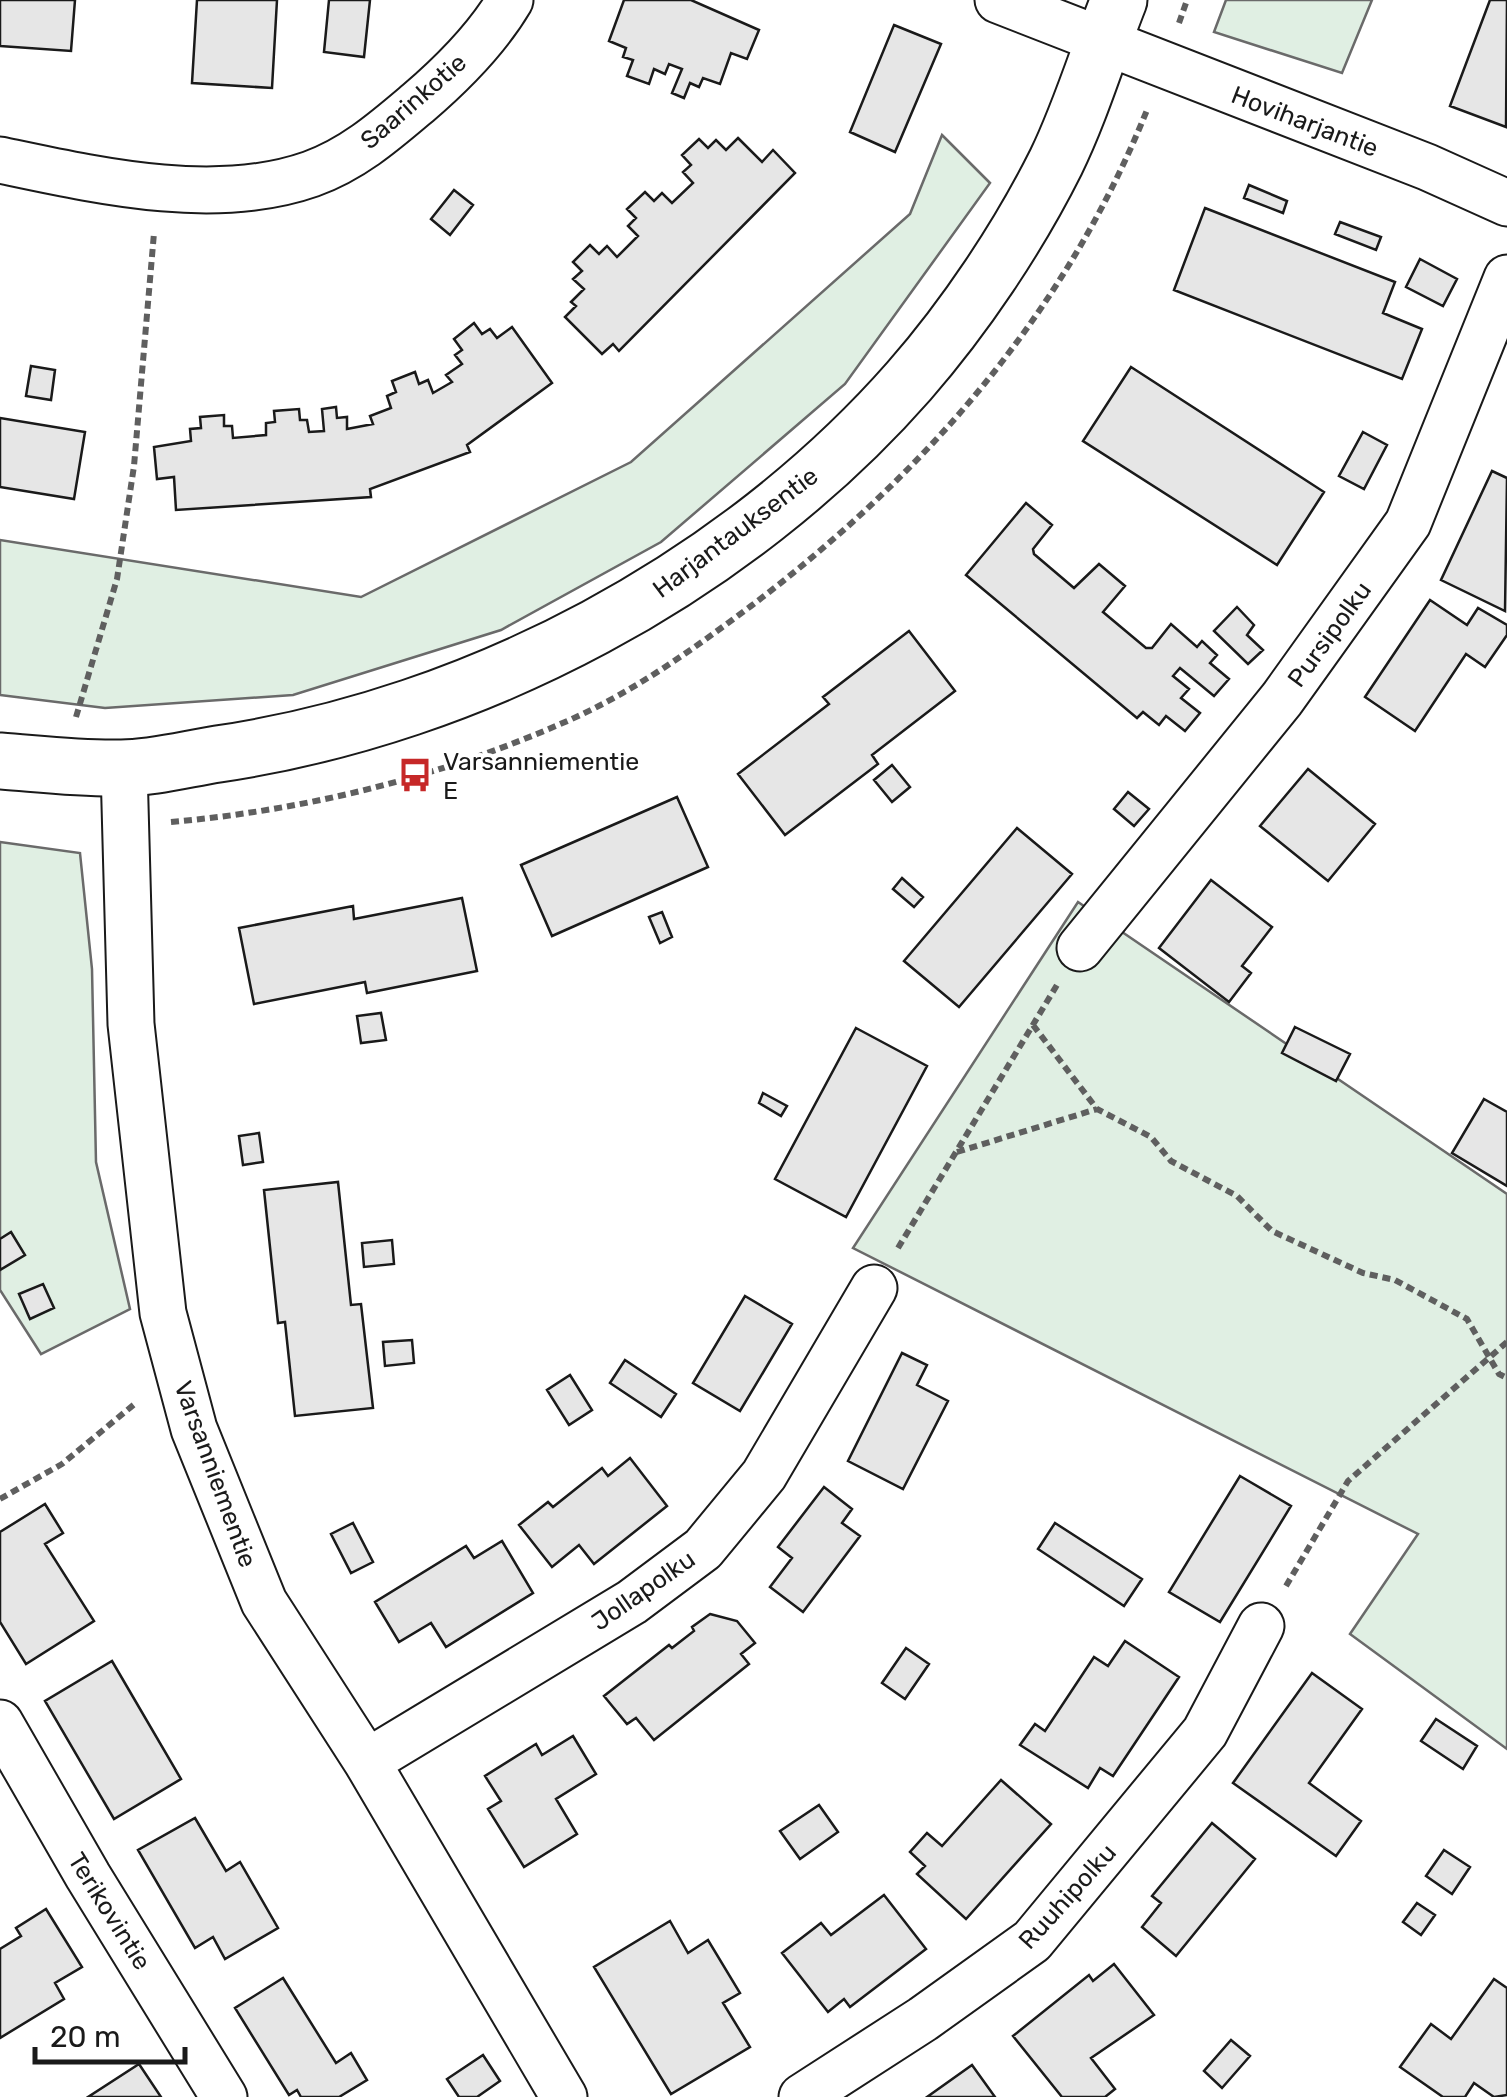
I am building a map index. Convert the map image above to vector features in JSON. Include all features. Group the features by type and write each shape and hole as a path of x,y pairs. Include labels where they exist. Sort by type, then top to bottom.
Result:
{"street":[{"name":"Saarinkotie","path":"0,160 128,186 236,187 310,175 370,145 443,81 497,21 510,0"},
{"path":"998,0 1111,20"},
{"name":"Hoviharjantie","path":"1111,20 1164,68 1427,167 1507,203"},
{"name":"Harjantauksentie","path":"0,761 124,768 292,744 437,698 558,647 665,590 813,476 909,381 982,284 1056,162 1111,20"},
{"name":"Pursipolku","path":"1080,948 1282,699 1408,523 1507,278"},
{"name":"Varsanniementie","path":"124,768 131,1024 170,1337 194,1429 264,1602 367,1762 564,2097"},
{"name":"Jollapolku","path":"367,1762 632,1602 703,1549 764,1475 874,1288"},
{"name":"Ruuhipolku","path":"802,2097 923,2019 1032,1940 1205,1732 1261,1626"},
{"name":"Terikovintie","path":"0,1723 88,1876 224,2097"}],"path":[{"path":"61,766 118,579 134,466 158,186"},
{"path":"874,1288 1080,948"},
{"path":"1033,1026 1097,1109 1150,1137 1171,1161 1237,1196 1272,1230 1364,1273 1395,1280 1467,1318 1499,1374 1507,1378"},
{"path":"957,1152 1097,1109"},
{"path":"0,1499 62,1464 144,1396 170,1337"},
{"path":"1261,1626 1348,1480 1507,1342"}],"green space":[{"path":"1226,0 1372,0 1342,73 1214,32"},
{"path":"942,135 990,183 845,384 661,542 501,630 293,695 105,708 0,695 0,540 361,597 631,462 910,214"},
{"path":"0,842 80,853 92,969 96,1162 130,1309 41,1354 0,1290"},
{"path":"1078,902 1507,1194 1507,1749 1350,1634 1418,1534 853,1248"}],"building":[{"path":"0,0 75,0 71,51 0,46"},
{"path":"197,0 277,0 272,88 192,83"},
{"path":"329,0 370,0 364,57 324,52"},
{"path":"624,0 691,0 759,30 747,59 731,53 720,84 703,78 699,87 690,83 684,98 672,93 682,69 669,64 665,74 654,69 649,84 627,76 633,60 623,57 626,48 609,41"},
{"path":"1490,0 1507,0 1506,127 1450,106"},
{"path":"894,25 941,44 895,152 850,132"},
{"path":"738,138 762,162 773,150 795,173 619,351 613,344 602,354 565,317 576,306 571,302 584,289 573,279 582,271 573,262 590,245 599,254 607,246 617,257 638,236 628,226 636,218 627,209 645,192 654,201 662,193 672,203 693,183 683,172 691,165 682,155 699,139 708,148 716,140 726,150"},
{"path":"1249,185 1287,201 1283,213 1244,198"},
{"path":"454,190 473,205 450,235 431,219"},
{"path":"1205,208 1395,282 1383,313 1422,329 1402,379 1174,290"},
{"path":"1340,222 1381,237 1376,250 1335,234"},
{"path":"1420,259 1457,279 1443,306 1406,287"},
{"path":"474,323 482,334 490,329 497,338 512,327 552,383 467,445 470,452 370,489 371,497 176,510 174,477 157,479 154,447 191,441 190,429 201,428 200,417 224,415 224,426 232,426 233,438 266,435 266,423 275,422 274,411 299,409 300,420 307,420 309,432 324,431 322,409 336,407 337,418 347,417 347,429 373,424 370,416 391,408 387,396 396,392 392,381 415,372 419,384 428,380 433,393 452,382 446,375 462,364 455,355 462,350 454,339"},
{"path":"31,366 55,370 51,400 26,396"},
{"path":"1131,367 1324,492 1277,565 1083,441"},
{"path":"0,418 85,432 74,499 0,487"},
{"path":"1363,432 1387,445 1364,489 1339,476"},
{"path":"1492,471 1507,478 1505,611 1441,580"},
{"path":"1026,503 1052,525 1033,549 1034,554 1074,588 1099,564 1125,586 1103,612 1146,648 1152,648 1171,624 1197,647 1202,641 1217,655 1210,663 1229,679 1214,696 1180,668 1173,676 1189,689 1181,698 1200,713 1185,731 1166,716 1159,725 1143,712 1137,718 966,575"},
{"path":"1430,600 1467,625 1478,608 1507,625 1507,635 1485,667 1466,654 1415,731 1365,697"},
{"path":"1237,607 1254,625 1247,635 1263,650 1248,664 1214,631"},
{"path":"909,631 955,691 872,755 878,764 785,835 738,774 829,704 823,697"},
{"path":"892,765 910,787 892,802 874,780"},
{"path":"1308,769 1375,824 1328,881 1260,826"},
{"path":"1128,792 1149,809 1134,826 1114,809"},
{"path":"677,797 708,867 552,936 521,865"},
{"path":"1017,828 1072,874 959,1007 904,961"},
{"path":"902,878 923,897 914,907 893,889"},
{"path":"1211,880 1272,927 1242,966 1251,973 1229,1002 1159,948"},
{"path":"462,898 477,971 367,993 365,982 254,1004 239,928 353,906 354,919"},
{"path":"662,912 672,937 660,943 649,917"},
{"path":"381,1013 386,1040 361,1043 357,1016"},
{"path":"1295,1027 1350,1054 1336,1081 1282,1053"},
{"path":"856,1028 927,1066 846,1217 775,1179"},
{"path":"763,1093 787,1106 781,1116 759,1103"},
{"path":"1484,1099 1507,1112 1507,1186 1452,1153"},
{"path":"259,1133 263,1162 243,1165 239,1136"},
{"path":"338,1182 351,1305 361,1304 373,1408 295,1416 285,1322 278,1323 264,1190"},
{"path":"11,1232 25,1255 0,1270 0,1239"},
{"path":"392,1240 394,1264 364,1267 362,1243"},
{"path":"43,1284 54,1308 30,1319 19,1294"},
{"path":"745,1296 792,1324 740,1411 693,1383"},
{"path":"412,1340 414,1363 385,1366 383,1342"},
{"path":"902,1353 927,1365 917,1385 948,1401 903,1489 848,1461"},
{"path":"625,1360 676,1394 661,1417 610,1383"},
{"path":"570,1375 592,1410 569,1425 547,1390"},
{"path":"630,1458 667,1506 594,1564 579,1545 552,1567 519,1525 548,1502 553,1507 602,1468 608,1476"},
{"path":"1240,1476 1291,1506 1220,1622 1169,1592"},
{"path":"824,1487 852,1509 842,1523 860,1536 803,1612 770,1587 792,1558 778,1547"},
{"path":"45,1504 63,1533 45,1544 94,1621 26,1664 0,1622 0,1532"},
{"path":"353,1523 373,1562 351,1573 331,1534"},
{"path":"1055,1523 1142,1579 1124,1606 1038,1549"},
{"path":"502,1541 533,1593 446,1647 431,1623 399,1642 375,1602 466,1546 474,1558"},
{"path":"710,1614 737,1621 755,1643 741,1654 749,1664 654,1740 636,1718 627,1724 604,1696 669,1645 672,1648 694,1631 692,1627"},
{"path":"1125,1641 1179,1677 1113,1776 1100,1768 1088,1788 1020,1745 1035,1724 1045,1731 1094,1657 1108,1666"},
{"path":"906,1648 929,1664 905,1699 882,1683"},
{"path":"112,1661 181,1779 114,1819 45,1701"},
{"path":"1312,1673 1362,1709 1309,1783 1361,1821 1336,1856 1233,1783"},
{"path":"1436,1719 1477,1746 1463,1769 1421,1741"},
{"path":"573,1736 596,1774 556,1799 577,1834 524,1867 488,1809 501,1801 485,1776 536,1744 542,1755"},
{"path":"1001,1780 1051,1824 966,1919 917,1874 925,1866 910,1852 927,1833 942,1846"},
{"path":"819,1805 838,1832 800,1859 780,1831"},
{"path":"195,1818 226,1871 240,1862 278,1928 225,1959 213,1937 195,1948 138,1850"},
{"path":"1212,1823 1255,1859 1176,1956 1142,1927 1161,1903 1152,1896"},
{"path":"1444,1850 1470,1867 1452,1894 1426,1876"},
{"path":"884,1895 926,1949 850,2007 844,1999 828,2012 782,1953 821,1923 831,1935"},
{"path":"1417,1903 1435,1915 1421,1935 1403,1922"},
{"path":"46,1909 82,1967 55,1983 64,1999 0,2038 0,1949 21,1936 16,1928"},
{"path":"670,1921 688,1953 708,1940 740,1993 723,2003 750,2047 671,2094 594,1967"},
{"path":"1114,1964 1154,2015 1091,2058 1115,2089 1105,2097 1062,2097 1013,2036 1089,1975 1093,1981"},
{"path":"283,1978 336,2063 351,2053 367,2080 339,2097 301,2097 297,2090 289,2095 235,2008"},
{"path":"1494,1979 1507,1988 1507,2095 1494,2097 1474,2083 1465,2097 1443,2097 1400,2067 1431,2024 1451,2039"},
{"path":"1231,2040 1250,2056 1222,2088 1204,2071"},
{"path":"483,2055 500,2081 477,2097 459,2097 447,2079"},
{"path":"139,2064 161,2097 88,2097"},
{"path":"972,2065 995,2097 927,2097"}],"place":[{"name":"Varsanniementie E","path":"415,775"}]}
